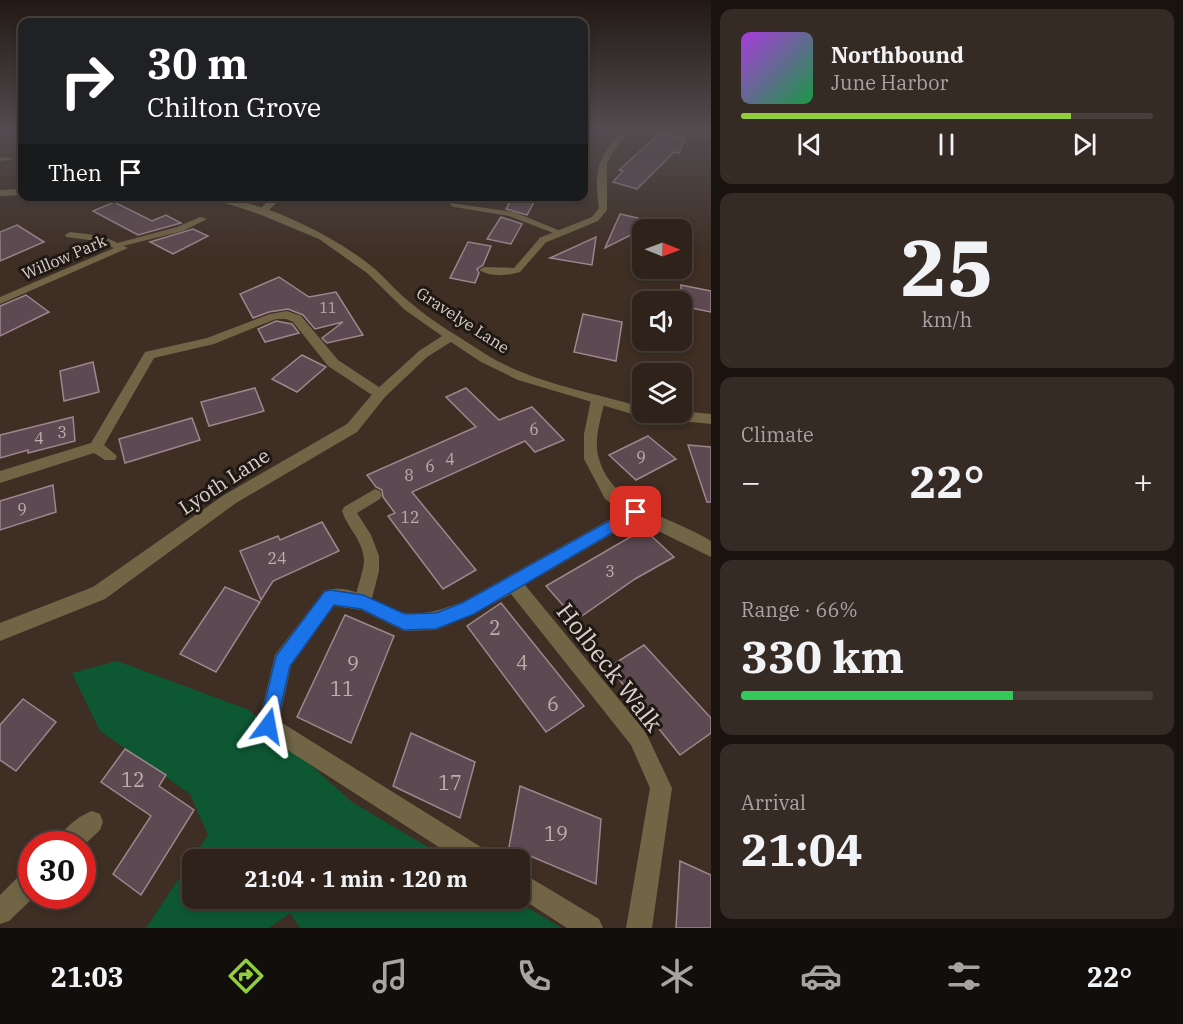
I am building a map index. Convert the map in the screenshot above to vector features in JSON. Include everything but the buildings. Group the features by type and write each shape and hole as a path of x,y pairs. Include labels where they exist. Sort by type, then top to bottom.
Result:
{"street":[{"path":"543,240 595,219 604,208 601,171"},
{"path":"0,193 18,192"},
{"name":"Gravelye Lane","path":"224,201 256,210 323,237 371,271 409,308 485,359 523,377 632,409"},
{"path":"256,210 271,201"},
{"name":"Willow Park","path":"0,301 123,248 99,238 70,235"},
{"path":"0,477 96,447 148,355 210,341 274,316 287,315 297,319 333,363 380,394"},
{"name":"Lyoth Lane","path":"0,632 99,593 230,499 352,428 380,394 423,354 451,336"},
{"path":"598,400 591,434 591,459 611,495 636,512 711,550"},
{"path":"692,417 711,419"},
{"path":"96,447 110,456"},
{"path":"464,849 268,726 282,662 330,597 363,602 404,622 436,621 468,608 513,584 636,512"},
{"name":"Holbeck Walk","path":"513,584 638,738 661,788 639,928"},
{"path":"82,831 92,822"},
{"path":"530,890 590,928"},
{"path":"0,912 18,895"}],"lane":[{"path":"454,205 511,214 559,232"},
{"path":"115,245 180,229 202,219"},
{"path":"483,270 515,272 522,268 530,250 543,240"},
{"path":"363,602 373,564 366,540 352,521 349,511 375,495"}],"green space":[{"path":"117,661 249,710 352,802 431,849 199,849 208,835 190,794 100,731 72,673"},
{"path":"182,874 182,909 530,909 562,928 300,928 290,913 269,928 146,928"}],"route":[{"path":"268,726 282,662 330,597 363,602 404,622 436,621 468,608 513,584 636,512"}]}
